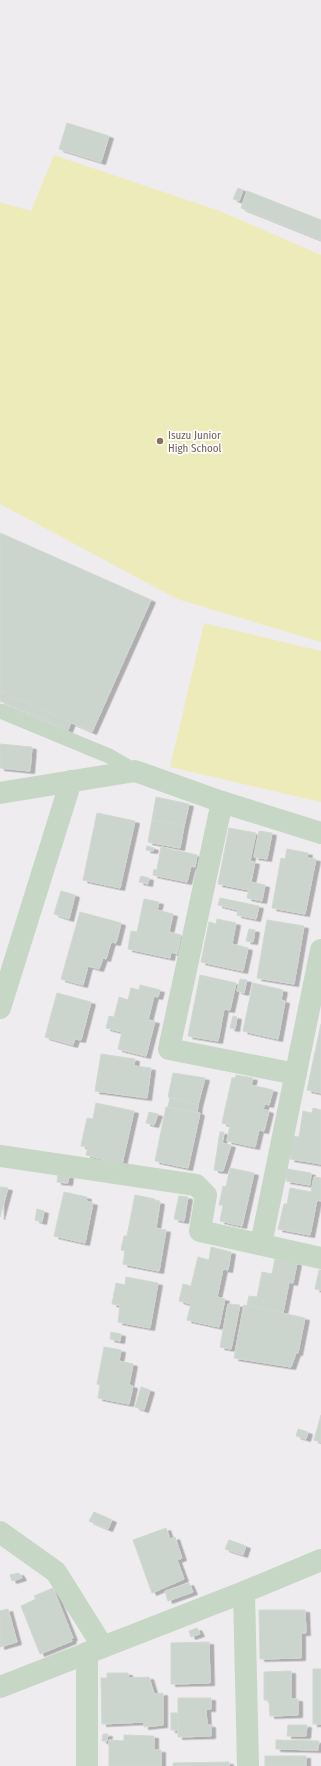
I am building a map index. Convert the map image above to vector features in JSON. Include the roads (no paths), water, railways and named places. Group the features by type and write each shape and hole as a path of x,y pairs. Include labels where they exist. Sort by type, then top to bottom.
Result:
{"street":[{"path":"0,793 135,771 222,802 321,833"},
{"path":"0,1008 71,781"},
{"path":"222,802 169,1049 296,1074"},
{"path":"261,1244 321,950"},
{"path":"0,1156 196,1185 206,1195 200,1231 321,1258"},
{"path":"0,1532 56,1572 95,1650 87,1766"},
{"path":"0,1687 244,1592 321,1560"},
{"path":"244,1592 248,1766"}],"lane":[{"path":"0,711 109,756 135,771"}],"place":[{"name":"Isuzu Junior High School","path":"160,441"}]}
